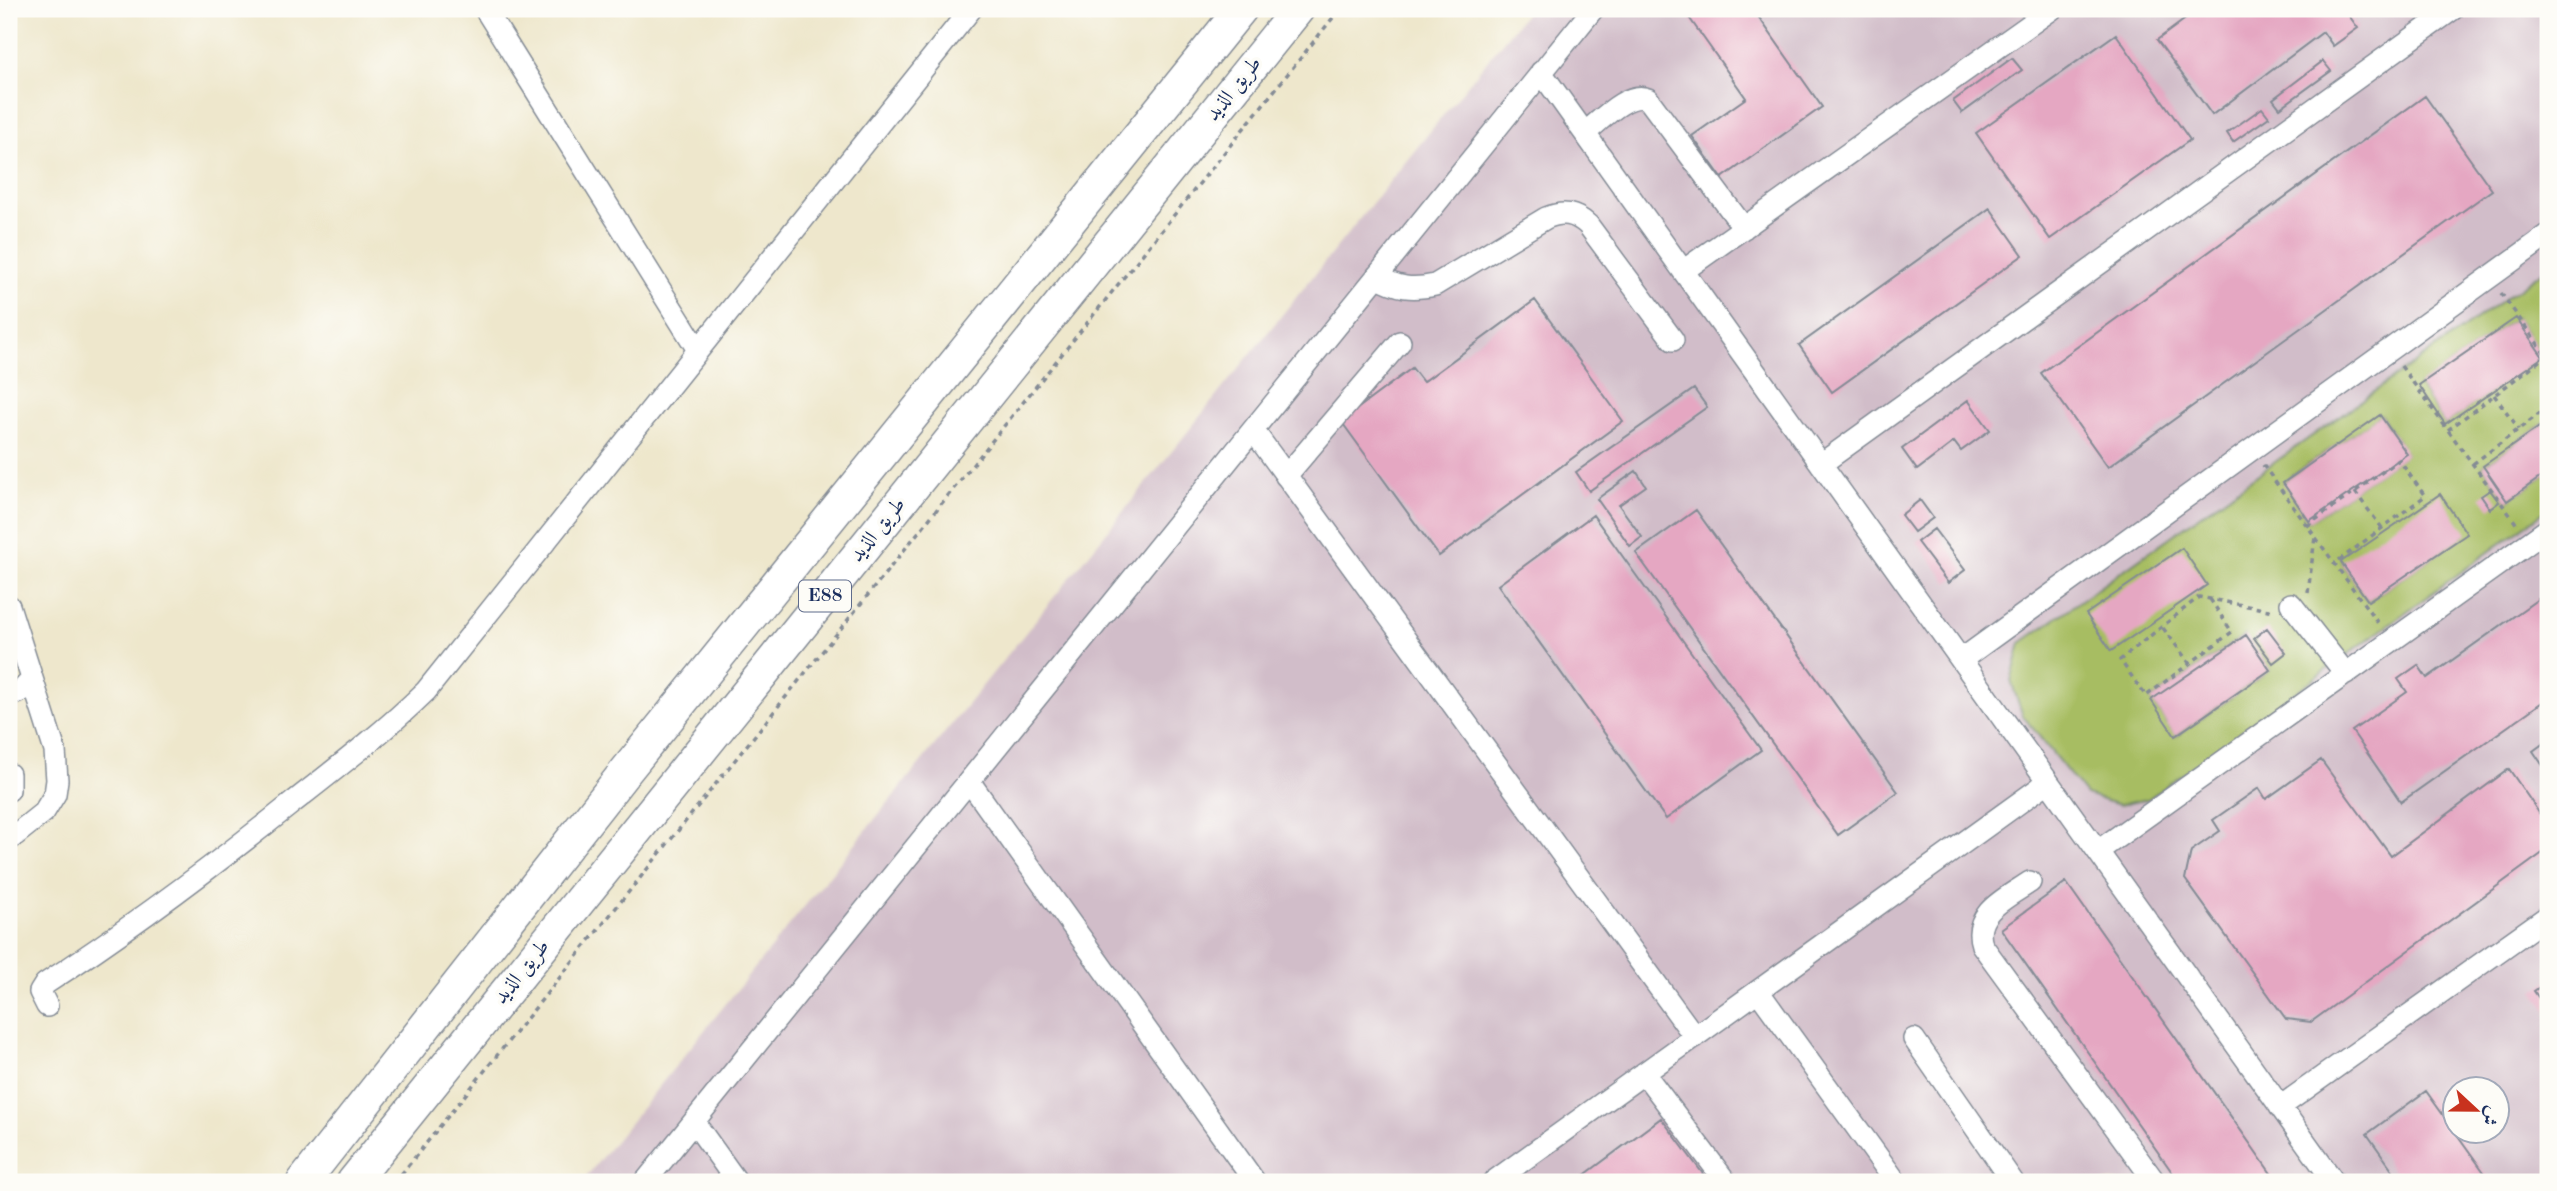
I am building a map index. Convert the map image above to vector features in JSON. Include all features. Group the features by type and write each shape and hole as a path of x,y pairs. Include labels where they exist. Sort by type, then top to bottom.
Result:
{"highway":[{"name":"طريق الذيد","path":"303,1182 633,761 1241,9"},
{"name":"طريق الذيد","path":"352,1182 1298,9"}],"street":[{"path":"485,9 698,350"},
{"path":"47,1006 40,992 45,984 186,888 368,743 426,691 971,9"},
{"path":"645,1182 1593,9"},
{"path":"1683,271 2052,9"},
{"path":"1821,464 2453,9"},
{"path":"1541,72 2334,1182"},
{"path":"1584,133 1630,97 1642,96 1648,99 1744,228"},
{"path":"1377,276 1390,284 1405,288 1435,285 1546,218 1569,214 1588,225 1673,341"},
{"path":"1961,660 2548,235"},
{"path":"1286,475 1400,342"},
{"path":"1253,430 1695,1037"},
{"path":"2098,851 2548,529"},
{"path":"2291,604 2346,674"},
{"path":"9,606 55,751 57,780 52,801 44,812 15,836"},
{"path":"9,696 22,691 32,679"},
{"path":"9,774 9,790"},
{"path":"969,780 1255,1182"},
{"path":"1493,1182 2048,782"},
{"path":"2030,881 1983,917 1979,926 1982,945 2155,1182"},
{"path":"2280,1107 2548,916"},
{"path":"1758,991 1896,1182"},
{"path":"1914,1040 2013,1182"},
{"path":"1644,1073 1726,1182"},
{"path":"694,1122 737,1182"}],"path":[{"path":"395,1182 1340,9"},
{"path":"2448,430 2547,357 2490,277"},
{"path":"2389,350 2530,542"},
{"path":"2494,395 2519,429"},
{"path":"2473,464 2548,407"},
{"path":"2252,449 2391,642"},
{"path":"2307,526 2399,460 2425,496 2334,564"},
{"path":"2355,492 2382,528"},
{"path":"2199,597 2210,599 2232,632 2147,696 2120,660 2163,628 2199,597"},
{"path":"2163,628 2190,664"}],"shaded area":[{"path":"1529,9 2548,9 2548,1182 582,1182"}],"green space":[{"path":"2548,268 2548,421 2483,466 2507,501 2548,472 2548,509 2148,799 2119,805 2086,795 2023,716 2011,681 2021,643","holes":["2516,318 2542,356 2445,424 2419,386","2381,415 2406,454 2309,521 2283,482","2466,534 2368,601 2341,562","2245,635 2270,670 2176,736 2151,700"]}],"building":[{"path":"1683,9 1753,9 1822,107 1722,178 1692,136 1746,98"},
{"path":"2199,9 2344,9 2358,28 2333,46 2323,32 2212,115 2157,40"},
{"path":"2116,34 2190,140 2050,239 1976,133"},
{"path":"2012,58 2022,70 1962,113 1953,101"},
{"path":"2323,61 2331,71 2280,108 2273,99"},
{"path":"2425,96 2492,190 2108,467 2041,373"},
{"path":"2262,108 2269,117 2233,142 2227,133"},
{"path":"1990,208 2023,255 1832,392 1799,345"},
{"path":"1535,300 1623,421 1439,556 1341,421 1412,368 1423,382"},
{"path":"2516,318 2543,357 2445,424 2419,385"},
{"path":"1694,389 1707,407 1589,491 1576,472"},
{"path":"1968,400 1990,430 1961,451 1954,442 1917,470 1902,449"},
{"path":"2380,415 2407,454 2309,521 2283,483"},
{"path":"2548,421 2548,472 2507,501 2483,466"},
{"path":"1636,471 1646,486 1619,505 1642,537 1630,546 1597,499"},
{"path":"2490,490 2499,502 2490,509 2481,496"},
{"path":"2440,494 2467,534 2368,601 2341,562"},
{"path":"1920,500 1933,518 1914,532 1901,515"},
{"path":"1696,510 1898,792 1838,835 1636,553"},
{"path":"1593,515 1761,750 1666,819 1498,585"},
{"path":"1934,529 1965,570 1948,583 1917,542"},
{"path":"2182,548 2207,585 2111,651 2086,614"},
{"path":"2548,592 2548,698 2401,802 2352,731 2407,692 2398,679 2418,665 2427,678"},
{"path":"2267,628 2286,653 2273,663 2254,638"},
{"path":"2246,635 2270,670 2175,736 2151,700"},
{"path":"2548,740 2548,773 2533,751"},
{"path":"2321,760 2391,856 2509,769 2548,826 2548,849 2311,1022 2286,1019 2185,879 2191,851 2220,831 2213,820 2259,788 2266,799"},
{"path":"2066,882 2277,1182 2179,1182 2001,929"},
{"path":"2548,981 2548,1011 2534,991"},
{"path":"2426,1091 2442,1113 2442,1146 2465,1146 2491,1182 2401,1182 2367,1134"},
{"path":"1661,1118 1709,1182 1575,1182"}]}
